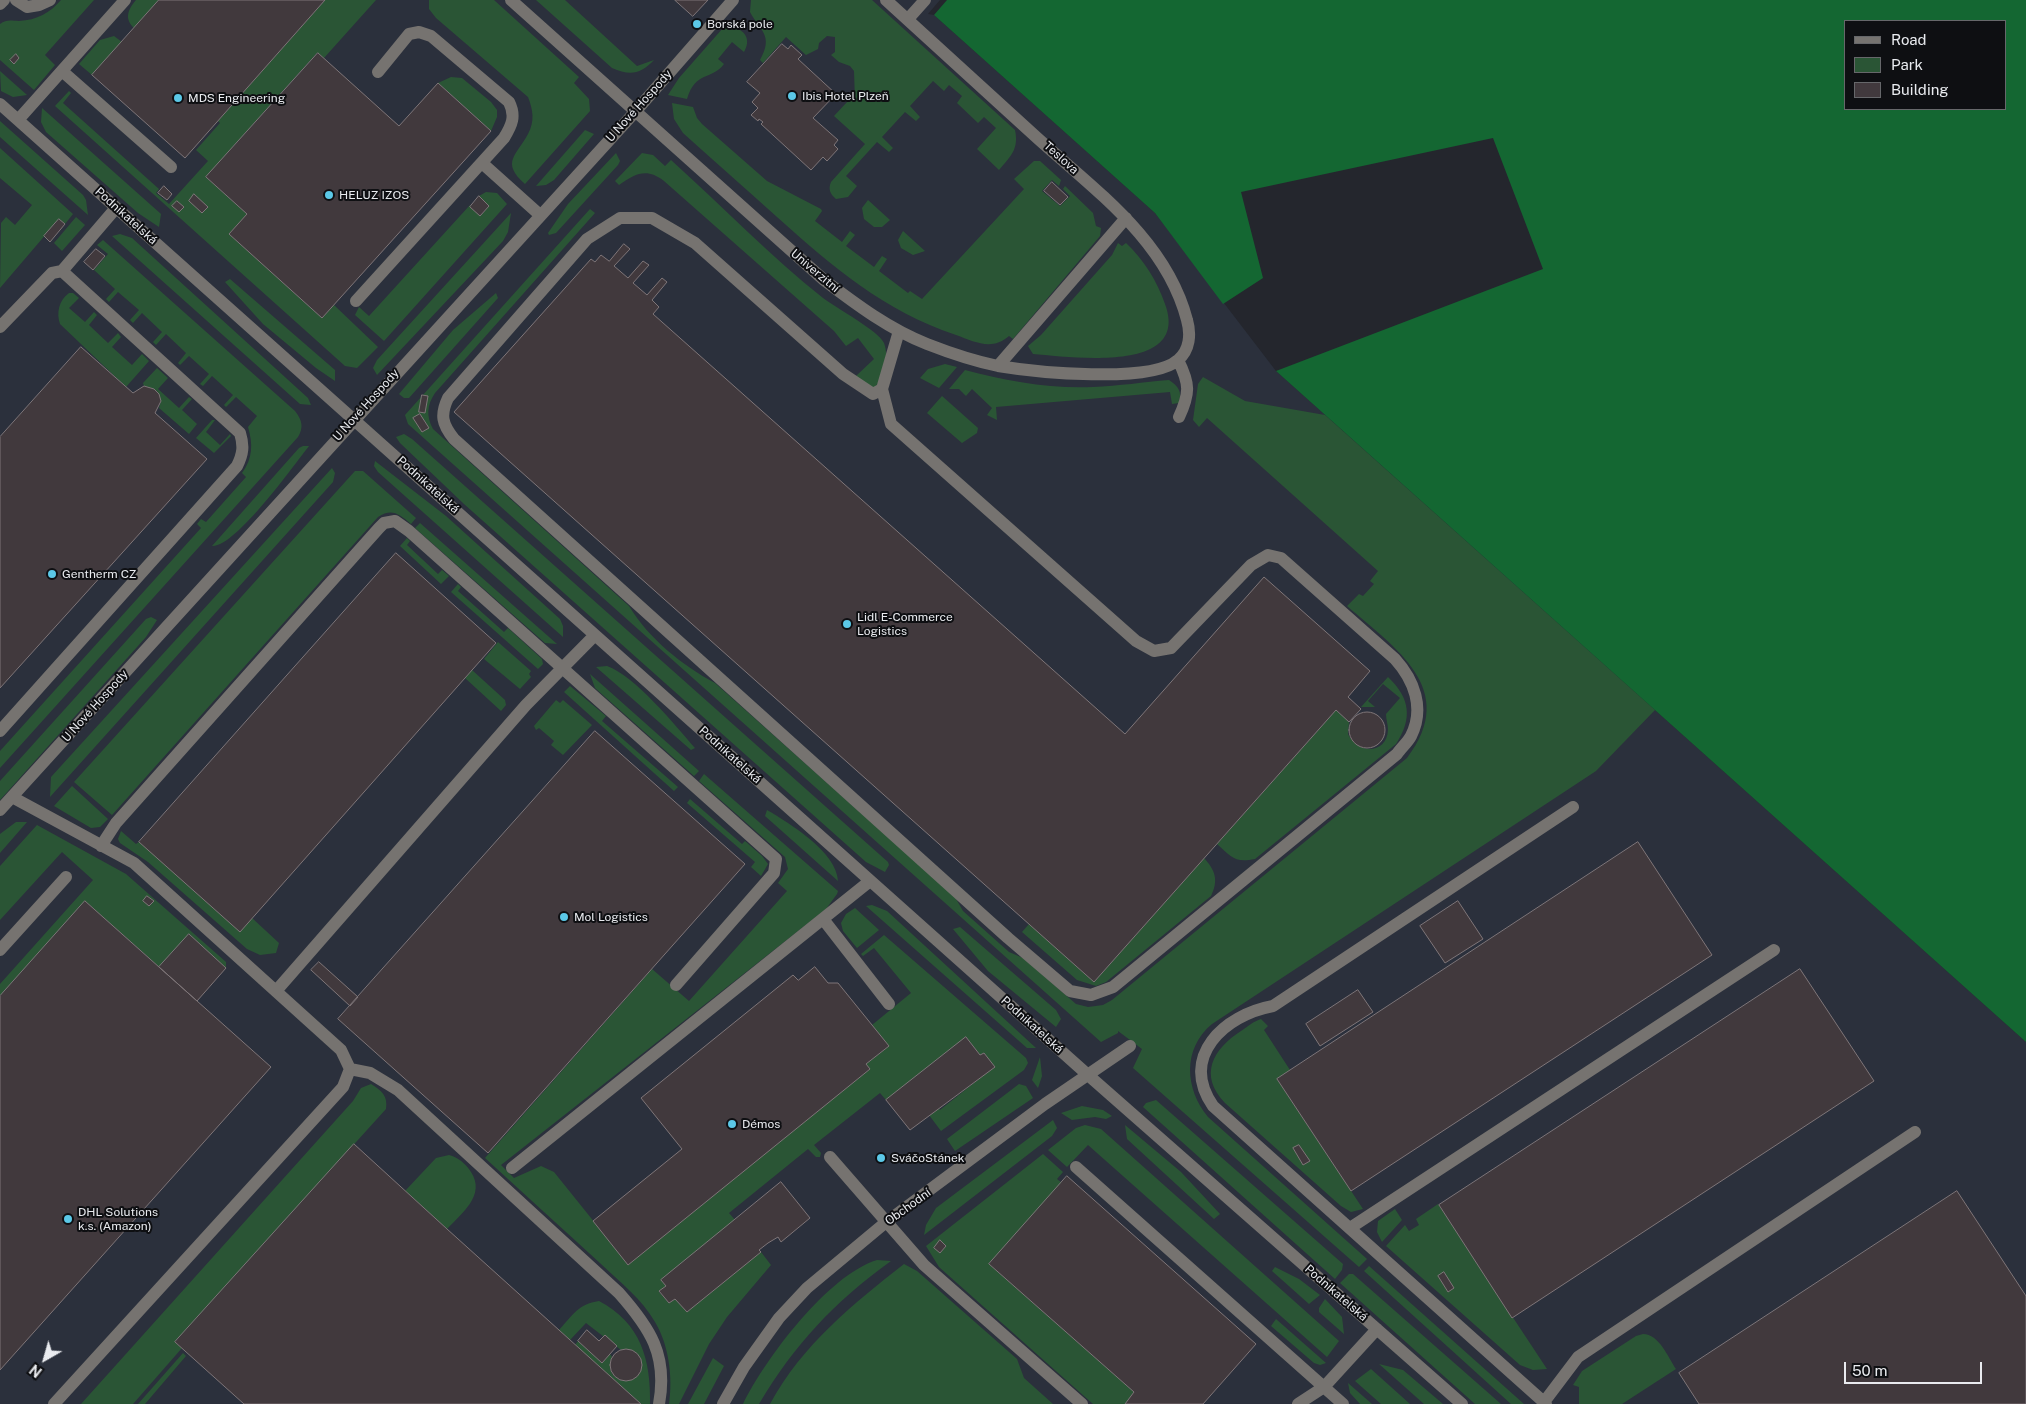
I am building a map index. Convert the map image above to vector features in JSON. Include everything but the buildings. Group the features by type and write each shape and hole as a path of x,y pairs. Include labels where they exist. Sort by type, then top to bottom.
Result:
{"street":[{"path":"0,4 4,0"},
{"path":"16,0 27,7 39,6 50,0"},
{"path":"18,120 125,0"},
{"name":"Univerzitní","path":"511,0 824,280 867,313 899,331 960,356 998,366 1055,373 1101,374 1153,370 1169,366 1178,360 1188,347"},
{"name":"U Nové Hospody","path":"0,810 635,112 733,0"},
{"name":"Teslova","path":"886,0 1126,218 1142,236 1172,278 1188,322 1190,339 1188,347"},
{"path":"908,19 925,0"},
{"path":"356,301 482,162 511,127 513,110 510,102 431,36 419,32 409,34 378,72"},
{"path":"62,71 171,167"},
{"name":"Podnikatelská","path":"0,104 1088,1075 1462,1404"},
{"path":"482,162 540,215"},
{"path":"0,327 52,273 62,270 116,208"},
{"path":"882,389 874,394 843,374 695,243 652,218 620,218 587,239 448,398 442,411 444,426 454,439 1015,944 1070,991 1091,995 1113,987 1397,754 1412,735 1418,706 1410,675 1396,659 1281,558 1268,555 1251,565 1238,576 1171,648 1154,651 1136,641 891,424 882,389 899,331"},
{"path":"998,366 1126,218"},
{"path":"0,731 237,466 244,444 240,433 62,270"},
{"path":"1178,360 1188,388 1187,399 1179,417"},
{"path":"101,846 116,823 384,523 395,521 404,526 562,666 776,859 774,872 676,985"},
{"path":"276,992 562,666 578,655 595,635"},
{"path":"12,797 134,863 341,1050 350,1069 343,1087 54,1404"},
{"path":"1573,807 1273,1006 1257,1009 1218,1033 1207,1046 1202,1058 1200,1071 1202,1086 1213,1106 1545,1403 1578,1357 1915,1132"},
{"path":"0,950 66,877"},
{"path":"512,1168 870,881"},
{"path":"823,919 889,1004"},
{"path":"1350,1228 1774,950"},
{"name":"Obchodní","path":"722,1404 744,1367 779,1318 807,1288 885,1223 1130,1046"},
{"path":"350,1069 370,1073 398,1090 619,1293 642,1320 655,1344 661,1366 662,1388 659,1404"},
{"path":"830,1157 885,1223 924,1265 1082,1404"},
{"path":"1076,1167 1343,1404"},
{"path":"1298,1404 1324,1388 1377,1329"}],"shaded area":[{"path":"0,0 940,0 928,14 934,15 1155,213 1276,371 2026,1042 2026,1404 0,1404"}],"green space":[{"path":"61,0 94,0 45,55 55,65 34,90 0,60 0,24 7,21 19,21 37,17 48,12"},
{"path":"136,0 159,0 134,28 129,21 128,14"},
{"path":"325,0 376,0 324,58 317,53 206,177 247,214 229,234 322,318 334,305 378,347 357,368 345,366 55,106 69,91 71,93 63,103 159,189 156,193 169,204 208,161 196,150 220,123 218,121"},
{"path":"429,0 494,0 579,77 574,83 589,99 590,111 525,184 513,170 512,164 532,125 532,111 528,97 436,18 429,9"},
{"path":"536,0 565,0 637,66 654,60 640,71 630,73 612,68"},
{"path":"751,0 872,0 1015,130 1016,142 1013,152 999,170 977,149 996,128 984,117 978,123 957,103 962,96 949,85 944,91 933,81 910,106 920,117 916,121 905,112 882,137 893,148 889,152 877,142 846,176 857,186 848,197 836,199 830,191 831,182 865,144 834,116 848,101 855,101 854,71 850,66 839,62 831,55 835,52 835,37 827,36 819,43 818,49 806,55 786,37 763,63 760,60 766,45 766,39 750,12"},
{"path":"947,0 2026,0 2026,1042 1276,371 1543,269 1493,138 1241,192 1263,278 1223,304 1155,213 934,15"},
{"path":"732,27 741,30 746,36 747,43 744,52 732,42 718,59 724,64 714,73 699,80 687,99 668,95 679,78 723,28"},
{"path":"114,36 122,42 92,75 79,64 100,40"},
{"path":"0,71 27,95 13,97 1,91"},
{"path":"451,77 462,78 491,102 497,110 497,117 491,131 438,83"},
{"path":"672,103 693,107 697,118 702,124 767,181 821,209 822,211 815,221 842,242 850,231 855,235 846,246 874,267 882,256 887,259 879,271 908,293 910,291 922,299 1024,189 1014,179 1034,161 1040,161 1061,180 1059,186 1052,180 1042,191 1060,206 1070,196 1063,189 1065,186 1093,213 1096,226 1101,228 1100,236 1013,339 1009,336 1003,341 983,344 930,325 906,313 882,300 839,270 683,133 674,119"},
{"path":"42,108 161,214 159,227 138,213 46,132 41,122"},
{"path":"0,121 83,195 86,200 88,215 0,137"},
{"path":"585,130 594,134 554,180 546,185 536,186"},
{"path":"0,148 73,214 65,224 59,219 0,288 1,223 6,217 15,225 32,205 0,178"},
{"path":"616,153 620,161 618,165 556,233 549,235 548,233 568,204"},
{"path":"642,153 653,155 665,166 671,160 803,282 880,338 886,349 886,361 874,390 856,376 874,359 858,338 846,346 834,331 664,181 647,173 631,177 619,185 615,181"},
{"path":"486,192 497,193 507,204 384,341 355,315 359,307 369,316 470,205 480,216 489,206 479,196"},
{"path":"868,200 890,220 882,227 874,227 864,219 862,208"},
{"path":"590,209 595,213 435,393 428,411 433,429 629,606 646,629 667,650 690,668 715,683 955,897 963,911 1009,952 1023,958 1076,1004 1088,1007 1103,1005 1112,1000 1407,758 1422,733 1427,711 1424,691 1415,672 1401,654 1347,606 1359,594 1363,596 1374,584 1370,581 1378,571 1207,418 1199,427 1193,420 1198,384 1203,377 1245,401 1325,415 1655,710 1596,771 1212,1024 1195,1045 1191,1057 1191,1082 1200,1106 1208,1117 1367,1259 1359,1267 1133,1068 1142,1049 1118,1031 1118,1033 1101,1042 408,424 405,415"},
{"path":"511,213 508,232 503,241 377,375 373,368 377,360"},
{"path":"76,217 85,225 62,251 54,243"},
{"path":"903,231 925,251 913,255 901,248 898,240"},
{"path":"120,234 132,238 308,398 311,405 300,404 112,236"},
{"path":"103,240 295,411 302,427 298,437 0,768 0,751 201,528 197,524 201,519 206,522 246,477 242,473 251,451 248,427 257,416 236,397 226,407 224,405 233,395 212,376 203,386 200,384 209,374 189,356 180,365 178,363 186,353 166,334 156,345 153,342 162,332 142,313 133,323 130,320 139,310 118,292 109,302 106,299 115,289 94,270 108,254 97,245"},
{"path":"1118,243 1122,246 1126,243 1139,256 1162,295 1168,326 1161,342 1145,351 1123,356 1098,358 1033,354 1028,346 1041,335 1112,255"},
{"path":"230,279 335,370 335,381 316,368 263,324 225,282"},
{"path":"69,293 73,293 79,298 69,308 85,322 94,312 97,315 89,325 108,343 118,333 121,337 112,347 132,365 142,354 149,361 126,387 60,324 58,316 59,307"},
{"path":"496,293 498,298 409,398 404,398 399,394 453,330"},
{"path":"945,364 957,367 939,388 920,378 928,369"},
{"path":"157,368 168,378 158,389 179,408 189,397 192,399 182,410 197,424 189,434 159,408 161,401 157,391 144,386 143,383"},
{"path":"965,370 1012,381 1061,387 1103,386 1169,380 1179,390 1180,399 1179,403 1172,404 1170,392 996,407 997,420 987,415 992,408 972,389 966,396 959,389 949,389"},
{"path":"942,396 978,428 977,433 962,443 927,413"},
{"path":"212,420 215,420 206,432 220,445 230,434 231,436 214,453 196,438"},
{"path":"404,434 412,439 888,862 889,865 885,872 866,862 464,504 400,443 396,437"},
{"path":"309,446 264,504 235,534 222,543 212,546 299,448"},
{"path":"375,461 446,516 560,619 563,626 563,637 378,472 374,466"},
{"path":"332,468 335,473 333,482 50,797 51,777"},
{"path":"355,471 363,471 416,518 411,524 395,513 387,513 378,517 112,815 74,782"},
{"path":"420,523 557,644 545,643 415,528"},
{"path":"407,538 410,541 407,545 438,574 442,570 449,576 441,584 400,546"},
{"path":"458,584 461,587 458,591 504,632 508,628 542,659 543,664 538,669 451,592"},
{"path":"151,617 157,620 146,637 0,800 0,781 146,619"},
{"path":"498,642 531,671 529,674 531,677 520,689 484,659"},
{"path":"607,666 618,671 642,690 695,748 691,750 596,667"},
{"path":"472,670 505,700 506,705 501,711 465,678"},
{"path":"590,674 699,771 694,776 595,688"},
{"path":"1388,677 1401,693 1407,709 1405,726 1396,744 1255,859 1242,860 1234,858 1217,844 1336,710 1349,722 1348,734 1358,746 1371,749 1383,744 1388,730 1386,714 1400,698 1383,684 1368,701 1375,707 1361,707"},
{"path":"570,686 606,716 602,721 678,787 674,791 564,692"},
{"path":"556,700 560,703 563,700 592,725 563,755 551,745 554,741 539,728 536,730 534,726"},
{"path":"704,774 838,891 837,894 826,909 501,1165 514,1178 541,1166 554,1172 628,1264 870,1069 866,1064 888,1047 872,1025 911,993 874,948 863,956 861,954 884,935 1026,1058 1028,1063 1024,1070 941,1131 929,1115 938,1108 940,1110 994,1067 984,1053 980,1055 966,1037 886,1100 880,1093 814,1145 821,1153 820,1157 816,1157 808,1149 729,1213 735,1220 661,1280 666,1286 659,1292 669,1303 675,1299 687,1312 761,1252 771,1265 727,1317 709,1344 679,1404 669,1404 670,1373 667,1351 660,1331 650,1314 623,1284 485,1158 652,969 689,1001 787,891 778,883 788,869 785,857 699,781"},
{"path":"72,786 108,819 100,827 91,828 54,806"},
{"path":"690,799 742,844 745,841 762,856 768,864 761,876 751,867 755,862 687,803"},
{"path":"767,810 799,831 821,849 830,859 836,870 838,881 765,816"},
{"path":"16,822 27,822 0,853 0,834"},
{"path":"37,825 126,874 226,962 226,968 189,934 159,967 85,901 0,996 0,984 93,880 62,852 0,920 0,866"},
{"path":"121,831 136,844 139,842 252,918 279,943 276,953 260,955 247,949 148,862 120,843 118,839"},
{"path":"1204,858 1215,876 1215,885 1211,896 1106,982 1096,986 1077,980 1022,932 1029,924 1094,982"},
{"path":"872,905 887,911 1036,1048 1027,1048 866,906"},
{"path":"855,908 879,930 857,948 843,931 841,923 846,914"},
{"path":"960,927 1056,1010 1061,1019 1056,1027 988,971 953,929"},
{"path":"1261,1019 1268,1026 1264,1030 1290,1070 1277,1079 1363,1209 1351,1212 1341,1206 1225,1103 1217,1093 1212,1082 1211,1073 1212,1063 1217,1054 1231,1038"},
{"path":"1040,1057 1042,1076 1038,1088 1032,1080"},
{"path":"371,1084 383,1094 386,1101 386,1109 175,1342 182,1348 133,1404 81,1404 353,1101 361,1088"},
{"path":"1019,1084 1026,1086 1033,1098 955,1151 947,1139"},
{"path":"1156,1100 1343,1264 1342,1270 1335,1279 1143,1107 1146,1103"},
{"path":"1082,1106 1103,1110 1112,1116 1106,1119 1095,1117 1072,1120 1061,1113"},
{"path":"1053,1120 1057,1128 1052,1136 924,1235 926,1225 936,1208"},
{"path":"1085,1125 1101,1129 1339,1341 1327,1357 1088,1145 1067,1167 1048,1150 1076,1128"},
{"path":"1125,1125 1181,1172 1220,1214 1214,1219 1127,1139"},
{"path":"1043,1154 1063,1172 1057,1179 1062,1183 989,1264 1134,1392 1125,1404 1093,1404 939,1267 926,1246"},
{"path":"449,1155 459,1159 469,1169 475,1180 476,1188 470,1203 447,1229 405,1191 436,1158"},
{"path":"1438,1204 1547,1369 1533,1370 1520,1365 1386,1246 1405,1225 1409,1231 1419,1225 1416,1219"},
{"path":"1395,1209 1402,1220 1382,1242 1377,1232 1378,1221"},
{"path":"877,1260 891,1261 851,1292 817,1325 787,1362 759,1404 743,1404 766,1365 782,1343 819,1300 838,1282"},
{"path":"904,1264 917,1271 1017,1359 1024,1378 1053,1404 770,1404 797,1363 813,1344 866,1294"},
{"path":"1369,1266 1524,1404 1511,1404 1364,1271"},
{"path":"1275,1267 1299,1279 1320,1295 1309,1304 1272,1271"},
{"path":"1349,1274 1353,1274 1501,1404 1475,1404 1340,1283"},
{"path":"1325,1299 1342,1317 1344,1334 1319,1312 1319,1308"},
{"path":"599,1301 625,1320 641,1344 648,1372 650,1404 641,1404 575,1345 578,1341 602,1363 610,1354 612,1357 610,1369 612,1373 617,1378 625,1381 638,1374 641,1368 639,1357 635,1353 629,1350 621,1350 586,1323 570,1340 559,1330 581,1308 592,1302"},
{"path":"1276,1319 1326,1363 1320,1365 1314,1363 1271,1326"},
{"path":"1649,1335 1658,1342 1676,1369 1622,1404 1579,1404 1579,1387 1573,1385 1582,1371 1636,1336"},
{"path":"183,1353 186,1356 145,1404 138,1404"},
{"path":"713,1358 724,1366 704,1404 688,1404"},
{"path":"1379,1364 1403,1370 1443,1404 1424,1404"},
{"path":"1371,1369 1410,1404 1381,1404 1355,1381"},
{"path":"1348,1383 1372,1404 1360,1404 1350,1393"}],"place":[{"name":"Borská pole","path":"697,24"},
{"name":"Ibis Hotel Plzeň","path":"792,96"},
{"name":"MDS Engineering","path":"178,98"},
{"name":"HELUZ IZOS","path":"329,195"},
{"name":"Gentherm CZ","path":"52,574"},
{"name":"Lidl E-Commerce Logistics","path":"847,624"},
{"name":"Mol Logistics","path":"564,917"},
{"name":"Démos","path":"732,1124"},
{"name":"SváčoStánek","path":"881,1158"},
{"name":"DHL Solutions k.s. (Amazon)","path":"68,1219"}]}
